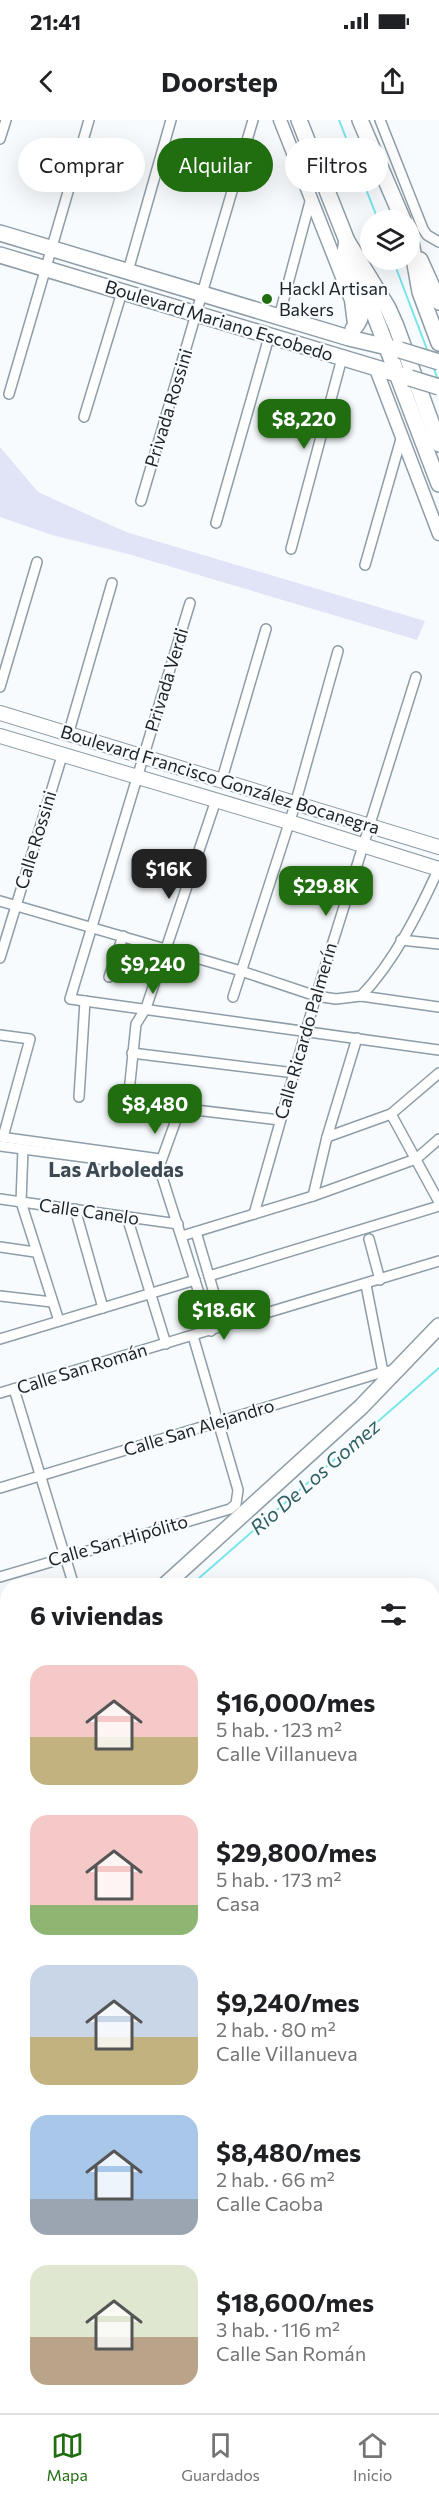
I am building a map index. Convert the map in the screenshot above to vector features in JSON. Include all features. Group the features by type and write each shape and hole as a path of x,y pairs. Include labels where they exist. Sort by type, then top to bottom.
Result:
{"main road":[{"path":"299,120 347,241 394,348 439,484"},
{"path":"360,120 399,210"},
{"name":"Boulevard Mariano Escobedo","path":"0,233 330,332 351,334 439,362"},
{"path":"347,241 345,261 362,312 359,324 351,334"},
{"path":"347,241 388,308 439,444"},
{"name":"Boulevard Mariano Escobedo","path":"0,255 439,387"},
{"path":"420,259 439,302"},
{"path":"416,270 420,292 439,343"},
{"path":"293,344 299,323"},
{"path":"330,332 341,344 342,358"},
{"name":"Boulevard Francisco González Bocanegra","path":"0,713 439,847"},
{"name":"Boulevard Francisco González Bocanegra","path":"0,736 439,869"},
{"path":"173,1578 285,1479 399,1370 439,1326"}],"street":[{"path":"0,139 6,120"},
{"path":"9,394 89,120"},
{"path":"128,271 171,120"},
{"path":"197,315 253,120"},
{"path":"280,120 351,300 355,318 351,334"},
{"path":"380,120 427,235 439,242"},
{"path":"279,317 311,197"},
{"path":"84,417 122,292"},
{"name":"Privada Rossini","path":"141,501 197,315"},
{"path":"216,523 269,337"},
{"path":"291,549 342,358"},
{"path":"376,369 439,534"},
{"path":"365,565 401,439"},
{"path":"0,687 37,562"},
{"path":"68,735 112,583"},
{"name":"Privada Verdi","path":"85,1001 70,999 190,603"},
{"path":"222,780 266,629"},
{"path":"233,997 296,802 338,651"},
{"name":"Calle Ricardo Palmerín","path":"254,1214 305,1032 416,677"},
{"name":"Calle Rossini","path":"0,958 62,756"},
{"path":"216,800 146,1008 136,1024 128,1102 280,1120"},
{"path":"361,996 374,981 401,940 439,869"},
{"path":"0,901 241,971 316,996 336,999 361,996 439,1007"},
{"path":"109,977 123,936"},
{"path":"401,940 439,944"},
{"path":"79,1097 85,1001 439,1050"},
{"path":"0,1035 30,1039 1,1140"},
{"path":"313,1196 327,1137 357,1038"},
{"path":"132,1053 295,1073"},
{"path":"327,1137 391,1114 439,1072"},
{"path":"180,1109 160,1163 211,1331"},
{"path":"209,1276 439,1204 391,1114"},
{"path":"182,1236 313,1196 416,1159 439,1139"},
{"path":"1,1140 22,1149 160,1163"},
{"path":"1,1140 160,1163"},
{"path":"22,1149 21,1202 35,1252 59,1321"},
{"name":"Calle Canelo","path":"0,1199 178,1224"},
{"path":"75,1209 103,1308"},
{"path":"127,1216 166,1344"},
{"path":"196,1232 224,1327"},
{"path":"369,1239 380,1280"},
{"path":"0,1248 35,1252"},
{"name":"Calle San Román","path":"0,1393 366,1285 439,1261"},
{"path":"0,1340 195,1280"},
{"path":"366,1285 383,1372"},
{"path":"0,1296 52,1302"},
{"path":"192,1336 219,1422"},
{"name":"Calle San Alejandro","path":"0,1488 383,1372 399,1370"},
{"path":"14,1389 72,1578"},
{"name":"Calle San Hipólito","path":"0,1577 230,1509 236,1504 238,1490 219,1422"}],"shaded area":[{"path":"0,447 38,492 126,532 425,621 417,640 128,554 52,535 0,517"}],"waterway":[{"name":"Rio De Los Gomez","path":"339,120 374,210"},
{"name":"Rio De Los Gomez","path":"397,270 428,352"},
{"name":"Rio De Los Gomez","path":"433,366 438,380"},
{"name":"Rio De Los Gomez","path":"199,1578 439,1368"}],"place":[{"name":"Hackl Artisan Bakers","path":"267,299"}],"district":[{"name":"Las Arboledas","path":"116,1170"}]}
